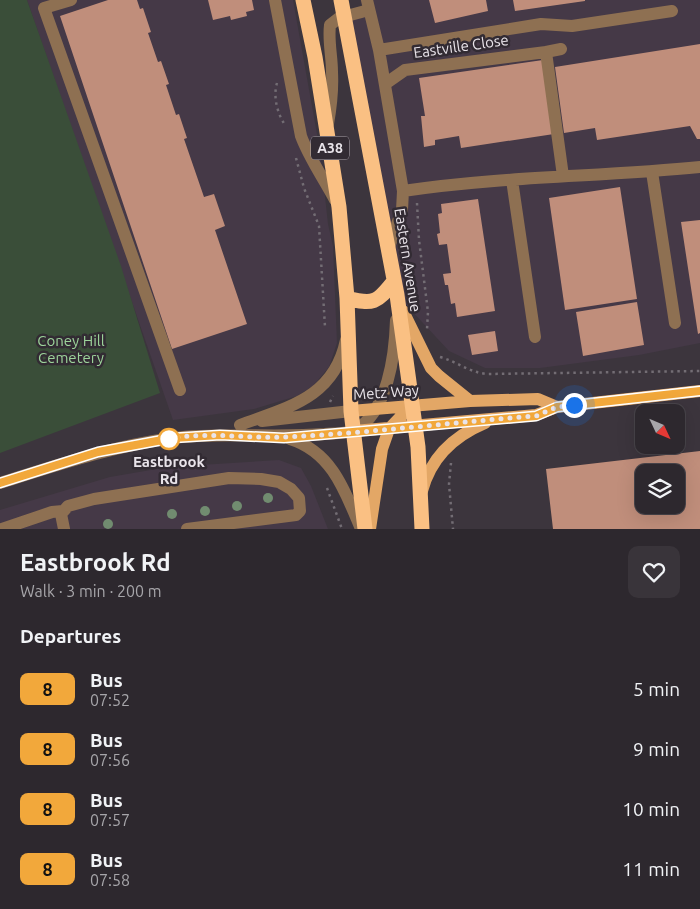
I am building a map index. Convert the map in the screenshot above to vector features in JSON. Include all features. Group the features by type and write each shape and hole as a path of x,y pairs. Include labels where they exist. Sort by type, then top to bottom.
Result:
{"highway":[{"name":"A38","path":"303,0 327,128 339,207 347,298 351,411 365,529"},
{"name":"Eastern Avenue","path":"341,0 358,98 389,247 415,426 422,529"},
{"path":"347,298 364,302 374,301 395,288"}],"main road":[{"path":"395,288 408,324 431,368 438,376 470,401"},
{"name":"Metz Way","path":"354,431 536,416 557,407 700,391"},
{"name":"Metz Way","path":"351,411 470,401 538,399 557,407"},
{"path":"370,529 382,449 389,429 412,406"},
{"path":"421,495 429,472 444,449 465,433 495,419"}],"street":[{"path":"72,0 44,8 180,390"},
{"path":"275,0 301,136 306,150 317,166 339,207"},
{"path":"327,128 332,100 332,70 328,42 330,25 368,5 410,190 389,247"},
{"path":"379,50 541,24 572,26 672,11"},
{"name":"Eastville Close","path":"385,84 405,70 561,49"},
{"path":"546,52 563,176"},
{"path":"410,190 454,184 652,172 700,167"},
{"path":"652,172 675,323"},
{"path":"512,180 536,337"},
{"path":"354,431 368,420 376,408 387,383 393,359 395,288"},
{"path":"240,424 301,402 322,388 340,362 348,332"},
{"name":"Metz Way","path":"220,435 240,424 351,411"},
{"name":"Metz Way","path":"0,483 98,452 173,438 220,435 284,438 354,431"},
{"path":"284,438 303,443 326,460 337,476 361,529"},
{"path":"64,529 62,522 63,512 68,506 94,499 229,478 261,478 279,482 291,489 299,498 300,511 296,516 187,529"},
{"path":"2,529 24,525 52,512 63,512"}],"path":[{"path":"410,190 419,240 428,312 427,334"},
{"path":"436,354 466,370 487,374 700,370"},
{"path":"444,449 451,458 449,484 453,529"},
{"path":"324,482 342,529"}],"shaded area":[{"path":"27,0 293,0 320,151 328,224 333,246 337,343 329,367 313,386 297,396 254,409 173,420"},
{"path":"360,0 700,0 700,343 639,355 540,368 485,368 449,351 397,295 345,16 362,6"},
{"path":"279,460 301,468 311,486 328,529 0,529 0,510 110,477 168,467"}],"green space":[{"name":"Coney Hill Cemetery","path":"0,0 27,0 121,266 160,393 0,453"}],"building":[{"path":"108,0 137,0 140,9 143,8 151,32 148,33 158,62 161,61 169,84 166,85 176,115 179,114 187,138 184,139 204,197 214,194 225,226 215,230 247,324 172,349 60,16"},
{"path":"208,0 252,0 254,10 246,12 247,16 231,20 230,16 213,20"},
{"path":"429,0 486,0 488,11 435,23"},
{"path":"513,0 585,0 585,1 515,11"},
{"path":"700,44 700,139 697,139 690,126 597,140 595,128 564,133 555,67"},
{"path":"543,60 554,134 461,148 459,136 435,140 435,145 424,147 421,116 425,116 419,78"},
{"path":"620,187 637,299 565,310 549,198"},
{"path":"478,199 495,311 457,317 455,303 451,304 448,285 445,285 443,274 451,273 447,244 439,245 437,234 440,233 438,214 442,213 441,204"},
{"path":"700,220 700,333 698,334 681,222"},
{"path":"637,302 644,345 583,356 576,312"},
{"path":"495,331 498,351 472,355 468,335"},
{"path":"700,451 700,529 553,529 546,469"}],"bus line":[{"name":"8","path":"0,483 98,452 173,438 220,435 284,438 402,428 536,416 557,407 700,391"}],"place":[{"name":"Eastbrook Rd","path":"169,439"}],"route":[{"path":"169,439 220,435 284,438 332,434 536,416 557,407 574,405"}]}
